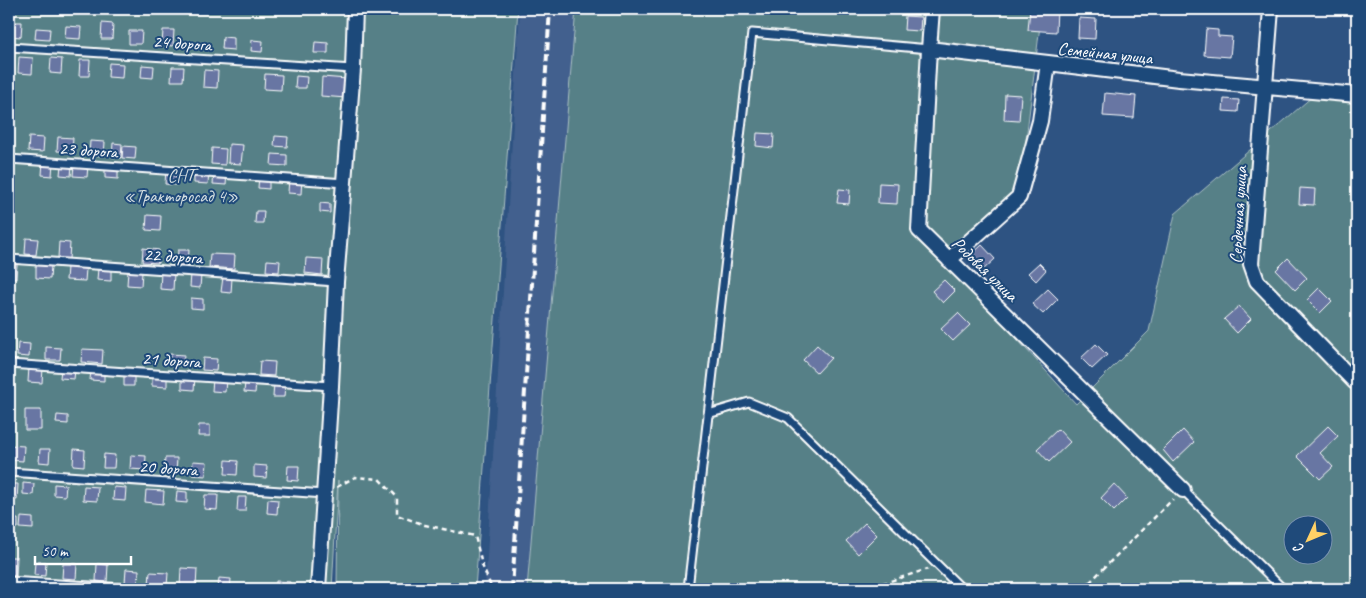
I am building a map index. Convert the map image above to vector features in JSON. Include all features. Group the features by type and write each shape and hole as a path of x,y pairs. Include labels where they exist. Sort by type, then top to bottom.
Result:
{"street":[{"path":"318,589 336,282 353,69 355,9"},
{"name":"Родовая улица","path":"932,9 928,49 919,230 1183,490"},
{"name":"Сердечная улица","path":"1271,9 1251,264 1257,281 1355,382"},
{"path":"928,49 1048,63"},
{"name":"Семейная улица","path":"949,260 1019,197 1040,121 1048,63 1178,79 1357,95"}],"lane":[{"path":"688,589 752,33 928,49"},
{"name":"24 дорога","path":"9,47 353,69"},
{"name":"23 дорога","path":"9,159 345,182"},
{"name":"22 дорога","path":"9,259 336,282"},
{"name":"21 дорога","path":"9,364 331,386"},
{"path":"708,414 749,402 788,418 962,589"},
{"name":"20 дорога","path":"9,472 325,494"},
{"path":"1183,490 1283,589"},
{"path":"9,581 139,589"}],"path":[{"path":"325,494 355,477 379,479 397,497 398,515 425,525 475,536 482,565 492,589"},
{"path":"1083,589 1183,490"},
{"path":"865,589 938,566"}],"shaded area":[{"path":"520,9 576,9 527,589 485,589"}],"green space":[{"name":"СНТ «Тракторосад 4»","path":"9,9 518,9 475,589 337,589 338,480 332,589 9,589"},
{"path":"576,9 1042,9 1019,197 947,262 1076,404 1149,331 1175,214 1313,96 1357,101 1357,589 527,589"}],"building":[{"path":"1030,9 1057,9 1056,32 1028,30"},
{"path":"905,16 921,17 920,31 904,30"},
{"path":"1079,18 1096,19 1095,39 1078,38"},
{"path":"11,22 22,22 21,37 10,36"},
{"path":"102,23 113,24 112,39 101,39"},
{"path":"66,26 81,27 80,39 65,38"},
{"path":"36,28 50,29 49,40 35,39"},
{"path":"1206,29 1218,30 1218,36 1232,37 1230,57 1204,55"},
{"path":"163,30 174,30 173,46 162,45"},
{"path":"129,31 142,31 141,44 129,44"},
{"path":"223,37 234,38 234,50 222,49"},
{"path":"252,40 263,41 262,52 251,51"},
{"path":"315,42 328,43 328,53 314,53"},
{"path":"19,57 33,58 32,74 18,73"},
{"path":"51,58 62,59 61,74 50,73"},
{"path":"80,60 90,60 89,76 79,76"},
{"path":"109,63 123,64 122,78 108,77"},
{"path":"142,65 154,66 153,78 141,77"},
{"path":"172,67 184,67 183,81 171,81"},
{"path":"204,70 218,71 217,88 203,87"},
{"path":"265,74 282,75 281,90 264,89"},
{"path":"296,76 307,77 306,88 295,88"},
{"path":"322,77 347,79 346,98 321,96"},
{"path":"1105,93 1136,96 1134,118 1103,116"},
{"path":"1005,94 1021,95 1019,121 1004,120"},
{"path":"1224,99 1239,100 1238,112 1223,111"},
{"path":"757,133 774,134 773,148 756,146"},
{"path":"275,136 288,137 287,147 274,146"},
{"path":"29,137 44,138 43,152 28,151"},
{"path":"58,137 73,138 72,152 57,151"},
{"path":"90,141 105,142 104,156 89,155"},
{"path":"113,143 122,144 121,158 112,157"},
{"path":"229,144 243,145 241,164 228,163"},
{"path":"123,146 136,147 135,159 122,158"},
{"path":"212,148 226,149 225,165 211,164"},
{"path":"272,154 287,155 287,166 271,165"},
{"path":"43,161 53,162 52,176 42,175"},
{"path":"74,164 88,165 87,177 73,176"},
{"path":"61,165 72,166 71,176 60,175"},
{"path":"105,167 118,167 118,179 105,178"},
{"path":"166,170 177,171 176,185 165,184"},
{"path":"194,172 209,173 208,184 194,183"},
{"path":"214,173 227,173 226,185 213,184"},
{"path":"259,176 269,177 269,189 258,188"},
{"path":"289,178 302,179 301,194 288,193"},
{"path":"879,183 898,184 897,204 878,203"},
{"path":"1300,188 1315,189 1314,205 1299,204"},
{"path":"839,189 850,190 849,204 837,203"},
{"path":"320,203 330,204 330,213 320,212"},
{"path":"256,211 264,211 263,223 255,223"},
{"path":"147,215 161,216 160,231 146,230"},
{"path":"26,238 38,239 36,255 25,254"},
{"path":"59,242 70,243 69,259 58,258"},
{"path":"982,245 995,259 983,270 970,256"},
{"path":"143,248 159,250 158,263 142,262"},
{"path":"178,250 189,250 188,265 177,265"},
{"path":"210,254 235,255 234,269 209,267"},
{"path":"306,258 323,259 322,275 305,273"},
{"path":"1288,258 1307,278 1295,290 1276,270"},
{"path":"267,260 280,261 279,272 266,271"},
{"path":"1039,263 1046,270 1036,281 1028,273"},
{"path":"9,264 17,264 16,278 9,277"},
{"path":"36,265 51,266 50,279 36,278"},
{"path":"67,267 86,269 85,281 66,280"},
{"path":"98,268 111,269 111,281 97,280"},
{"path":"128,271 142,272 141,286 127,285"},
{"path":"161,272 174,273 173,290 160,289"},
{"path":"191,274 201,275 200,288 190,287"},
{"path":"223,277 232,278 231,293 221,292"},
{"path":"944,280 955,291 943,303 932,291"},
{"path":"1319,288 1332,301 1320,313 1307,300"},
{"path":"1048,289 1058,299 1043,314 1032,304"},
{"path":"191,298 203,299 203,309 191,308"},
{"path":"1239,306 1251,319 1237,333 1224,319"},
{"path":"958,313 970,325 953,341 941,329"},
{"path":"18,343 30,344 29,357 17,356"},
{"path":"1096,344 1107,355 1092,369 1081,358"},
{"path":"817,345 831,358 817,373 803,360"},
{"path":"46,347 61,348 60,360 46,360"},
{"path":"82,349 103,350 102,364 81,362"},
{"path":"170,354 184,355 183,366 170,365"},
{"path":"203,358 217,359 216,371 202,370"},
{"path":"260,361 275,362 274,376 259,375"},
{"path":"29,367 43,368 42,383 28,382"},
{"path":"61,369 75,370 74,379 60,378"},
{"path":"91,370 104,371 104,381 90,380"},
{"path":"124,374 134,375 134,386 124,386"},
{"path":"152,375 167,376 167,387 152,386"},
{"path":"182,376 195,377 194,390 182,389"},
{"path":"213,379 226,380 225,392 212,391"},
{"path":"245,383 256,383 255,393 244,392"},
{"path":"274,383 285,384 284,397 273,397"},
{"path":"25,410 41,410 41,430 25,430"},
{"path":"57,415 68,416 68,424 56,423"},
{"path":"199,425 210,425 210,436 198,436"},
{"path":"1328,426 1338,436 1320,453 1333,467 1320,479 1297,456"},
{"path":"1058,429 1070,442 1049,462 1037,449"},
{"path":"1183,430 1194,442 1173,462 1163,450"},
{"path":"9,445 24,446 23,461 9,460"},
{"path":"40,449 50,449 49,463 39,462"},
{"path":"74,449 85,450 84,466 73,465"},
{"path":"104,454 115,455 114,468 103,468"},
{"path":"131,455 146,456 145,470 130,469"},
{"path":"165,458 177,458 176,472 164,471"},
{"path":"226,460 238,461 237,475 225,474"},
{"path":"193,461 207,462 206,476 192,475"},
{"path":"254,465 267,466 266,478 254,477"},
{"path":"288,466 299,466 298,481 287,480"},
{"path":"23,483 34,484 33,495 23,494"},
{"path":"9,484 18,484 17,500 9,499"},
{"path":"54,484 66,485 65,496 54,495"},
{"path":"1114,484 1127,498 1114,511 1101,498"},
{"path":"84,486 98,487 97,501 83,500"},
{"path":"114,487 126,488 125,501 113,500"},
{"path":"146,490 164,491 163,504 145,502"},
{"path":"177,491 187,492 187,503 176,502"},
{"path":"205,495 218,495 217,510 204,509"},
{"path":"238,497 246,497 245,511 237,511"},
{"path":"268,499 278,500 277,514 267,513"},
{"path":"21,517 33,518 33,529 20,528"},
{"path":"9,519 18,519 18,528 9,528"},
{"path":"865,523 877,535 858,554 846,541"},
{"path":"9,557 17,557 16,576 9,576"},
{"path":"35,562 46,562 45,576 34,575"},
{"path":"63,564 77,564 76,579 62,578"},
{"path":"97,564 108,565 107,582 96,581"},
{"path":"181,568 197,569 196,588 180,588"},
{"path":"126,569 139,570 138,584 125,583"},
{"path":"150,572 168,573 167,586 149,585"},
{"path":"219,578 231,579 230,589 218,589"},
{"path":"276,581 290,582 290,589 276,589"}],"railway":[{"path":"512,589 550,9"}]}
